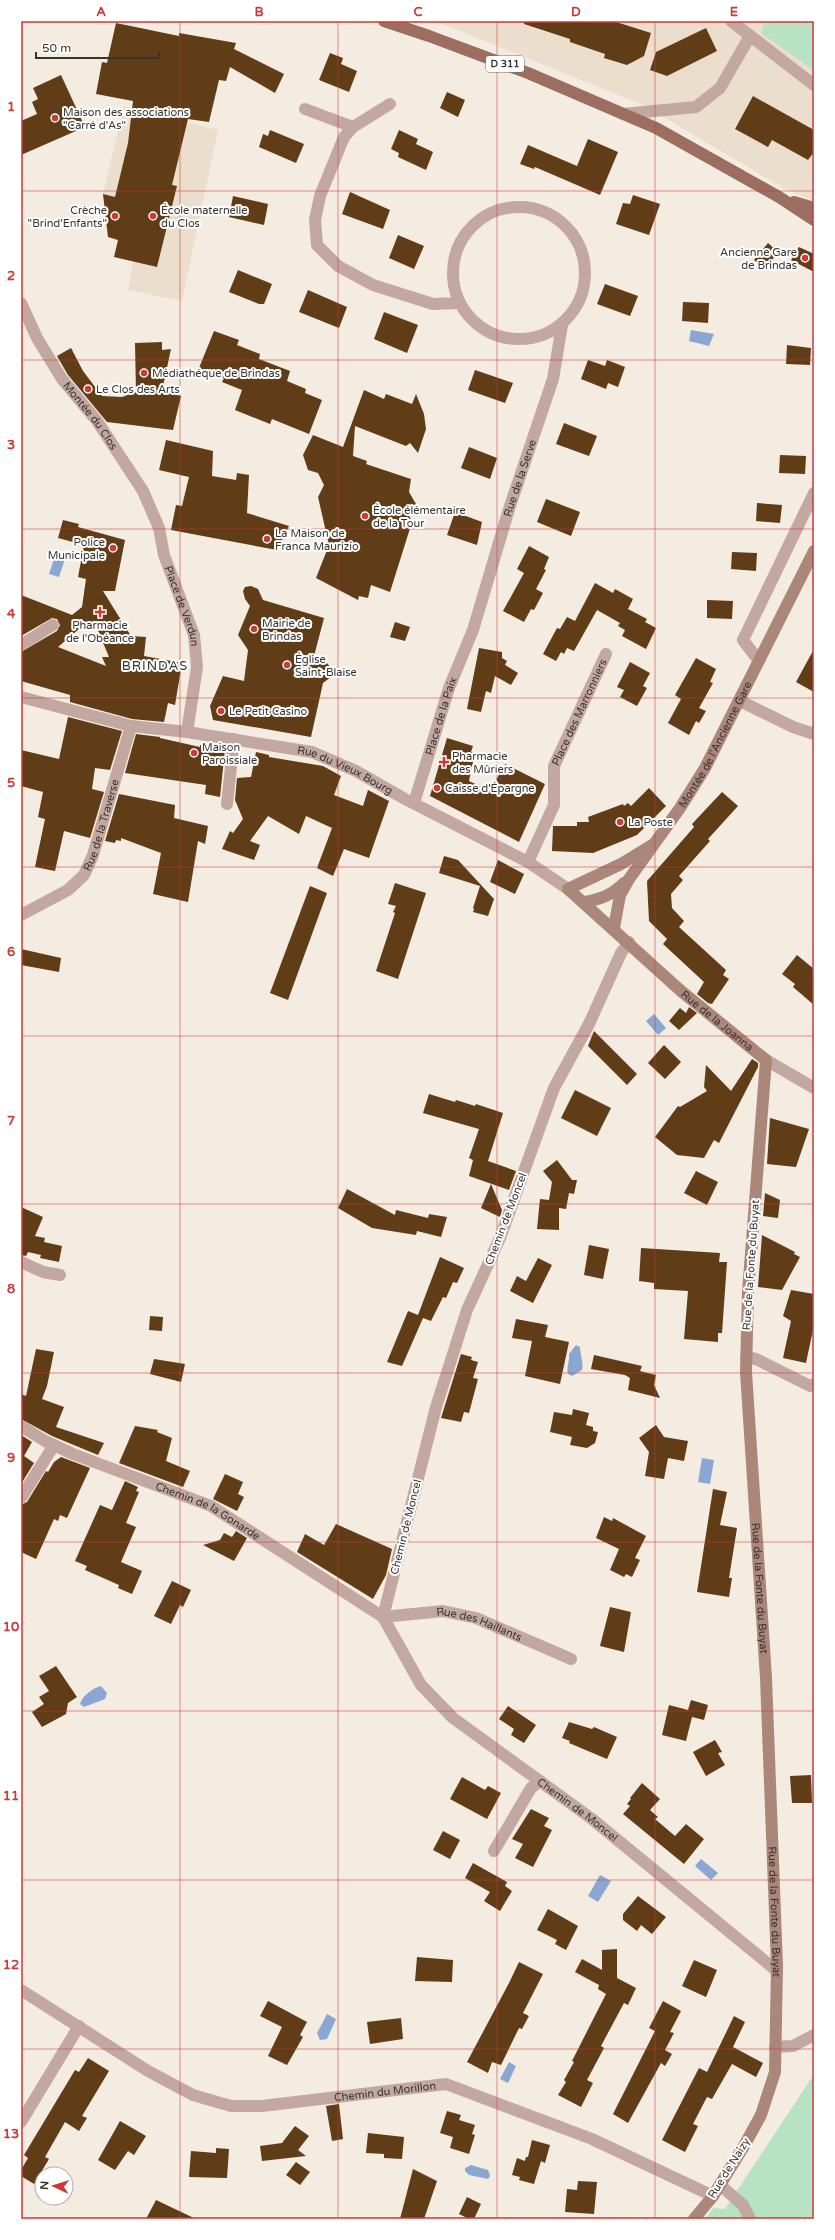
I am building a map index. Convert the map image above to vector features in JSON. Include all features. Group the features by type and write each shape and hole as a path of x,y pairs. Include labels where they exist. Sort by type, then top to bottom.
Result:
{"main road":[{"name":"D 311","path":"384,21 528,73 656,128 779,197 814,220"},
{"name":"D 311","path":"779,197 814,208"}],"street":[{"path":"731,21 814,85"},
{"path":"623,114 696,107 720,88 750,36"},
{"path":"390,104 353,127 344,137 320,196 315,220 317,245 338,266 373,285 433,304 459,303"},
{"path":"305,109 353,127"},
{"name":"Rue de la Serve","path":"522,206 544,211 564,223 578,241 585,263 585,286 577,307 562,325 545,335 532,338 505,339 486,332 459,303 453,280 454,258 463,237 479,220 499,209 522,206"},
{"name":"Montée du Clos","path":"21,303 37,338 62,379 97,421 143,491 159,528"},
{"name":"Rue de la Serve","path":"473,630 509,509 552,379 562,325"},
{"path":"759,661 743,640 814,493"},
{"name":"Place de Verdun","path":"159,528 164,555 194,635 197,667 187,732"},
{"name":"Montée de l'Ancienne Gare","path":"614,928 620,895 652,845 680,808 705,768 740,702 814,551"},
{"path":"21,645 53,625"},
{"name":"Place de la Paix","path":"414,803 426,746 473,630"},
{"name":"Place des Marronniers","path":"528,862 554,805 554,766 606,654"},
{"name":"Rue du Vieux Bourg","path":"21,697 131,726 187,732 312,752 356,771 528,862 585,902 629,942"},
{"path":"740,702 793,727 814,734"},
{"name":"Rue de la Traverse","path":"21,915 68,890 84,875 92,855 131,726"},
{"path":"227,804 234,739"},
{"name":"Montée de l'Ancienne Gare","path":"568,889 621,864 652,845"},
{"name":"Montée de l'Ancienne Gare","path":"585,902 601,899 615,892 629,879"},
{"name":"Rue de la Joanna","path":"629,942 681,991 766,1060 814,1088"},
{"name":"Chemin de Moncel","path":"629,942 554,1088 500,1238 467,1310 436,1407 383,1617 421,1685 454,1718 592,1819 777,1971"},
{"name":"Rue de la Fonte du Buyat","path":"761,2115 775,2072 777,1971 766,1678 746,1357 748,1292 766,1060"},
{"path":"21,1262 43,1272 60,1275"},
{"path":"746,1357 756,1359 810,1386 814,1384"},
{"name":"Chemin de la Gonarde","path":"21,1426 54,1445 211,1506 383,1617"},
{"path":"21,1498 54,1445"},
{"name":"Rue des Haillants","path":"383,1617 443,1611 476,1618 571,1659"},
{"path":"494,1851 531,1788 540,1781"},
{"name":"Chemin du Morillon","path":"21,1990 148,2071 187,2092 231,2106 262,2106 446,2084 592,2139 713,2196"},
{"path":"21,2122 79,2026"},
{"path":"775,2047 793,2046 814,2035"},
{"name":"Rue de Naizy","path":"694,2219 713,2196 761,2115"},
{"path":"720,2185 743,2205 750,2219"}],"shaded area":[{"path":"435,21 765,21 762,33 814,71 814,201 783,188 643,105"},
{"name":"École maternelle du Clos","path":"124,106 218,130 182,301 128,290 133,261 114,257 118,240 108,237 103,194"}],"green space":[{"path":"765,21 814,21 814,71 761,33"},
{"path":"814,2074 814,2219 705,2219 713,2208 725,2209"}],"water":[{"path":"691,330 714,334 709,346 689,341"},
{"path":"56,553 66,556 59,577 49,574"},
{"path":"654,1014 666,1028 658,1035 646,1021"},
{"path":"576,1345 580,1347 582,1370 572,1376 568,1374 569,1354"},
{"path":"702,1458 714,1460 710,1484 698,1482"},
{"path":"101,1686 107,1693 105,1699 84,1707 80,1704 88,1693"},
{"path":"701,1859 718,1873 711,1880 695,1866"},
{"path":"600,1875 611,1881 598,1902 588,1896"},
{"path":"327,2014 336,2019 327,2039 320,2040 317,2033"},
{"path":"509,2062 516,2066 508,2083 500,2079"},
{"path":"471,2165 488,2170 490,2176 488,2179 469,2175 465,2171 465,2168"}],"building":[{"path":"524,21 613,21 651,33 644,56 627,65 604,58 605,54 570,42 570,39 524,24"},
{"path":"116,23 179,36 179,33 236,43 234,49 284,74 275,93 230,67 226,81 219,80 209,122 188,119 172,185 177,186 157,267 114,257 118,240 108,237 103,194 115,197 128,143 133,101 96,94 102,62 107,63"},
{"path":"706,28 717,51 667,76 650,70 656,52"},
{"path":"330,53 343,58 341,64 357,71 349,92 319,80"},
{"name":"Maison des associations \"Carré d'As\"","path":"61,75 85,127 21,155 21,121 37,114 32,102 38,99 33,88"},
{"path":"447,92 465,100 458,117 440,108"},
{"path":"753,96 814,130 814,152 808,160 772,140 768,147 735,129"},
{"path":"270,130 304,144 296,163 259,147 263,134 268,136"},
{"path":"399,130 418,139 416,144 433,152 426,170 398,157 399,153 391,149"},
{"path":"588,139 618,152 600,195 535,167 534,169 520,164 528,145 577,166"},
{"path":"350,192 390,210 383,229 342,214"},
{"path":"633,195 660,204 649,235 616,224 623,203 630,204"},
{"path":"233,196 268,204 264,225 229,217"},
{"path":"398,235 424,246 414,269 389,258"},
{"path":"768,243 778,252 765,269 754,260"},
{"name":"Ancienne Gare de Brindas","path":"799,247 814,254 814,272 791,260"},
{"path":"238,270 272,284 264,304 259,304 229,292"},
{"path":"605,284 638,296 630,316 597,304"},
{"path":"308,290 347,307 339,328 299,312"},
{"path":"683,302 709,303 708,323 682,321"},
{"path":"384,312 418,325 407,353 374,339"},
{"path":"214,331 239,340 237,345 260,354 259,359 290,371 287,381 306,389 305,393 322,400 309,434 272,419 270,424 235,410 242,390 222,382 224,378 199,368"},
{"path":"162,342 162,350 171,349 162,391 181,396 173,430 107,422 68,375 57,356 71,348 83,371 102,396 122,397 136,392 135,343"},
{"path":"787,345 811,348 810,365 786,364"},
{"path":"588,360 605,366 607,360 625,367 618,387 608,383 606,389 581,379"},
{"path":"475,370 513,383 505,403 468,390"},
{"name":"École élémentaire de la Tour","path":"364,390 384,399 386,394 412,404 416,394 424,414 426,429 418,453 410,443 406,446 355,426 353,456 367,461 366,464 411,479 409,492 416,504 406,509 412,522 390,592 371,585 368,598 359,596 358,600 316,578 329,545 318,497 324,485 318,473 308,470 303,455 313,435 343,447"},
{"path":"564,423 597,436 589,456 556,444"},
{"path":"166,440 213,451 212,476 236,480 237,473 249,475 247,513 289,526 277,550 171,530 176,505 182,506 189,477 159,470"},
{"path":"469,447 497,458 490,479 461,468"},
{"path":"780,455 806,456 805,474 779,473"},
{"path":"546,499 580,512 571,536 537,522"},
{"path":"757,503 782,505 780,523 756,521"},
{"path":"455,512 482,522 477,545 447,535"},
{"path":"63,520 79,524 78,527 125,540 115,591 103,591 131,636 146,637 144,656 182,663 175,705 168,703 164,722 132,719 70,702 70,695 21,681 21,652 57,631 60,625 57,619 52,618 21,636 21,595 72,615 82,607 86,579 78,577 84,545 58,538","holes":["96,626 109,657 102,657 106,666 58,647 79,629 89,630"]},
{"path":"529,546 549,557 544,569 546,570 536,589 543,593 534,610 531,609 524,622 503,611 524,573 517,569"},
{"path":"732,552 757,553 756,571 731,569"},
{"path":"595,583 613,593 615,589 633,599 628,609 647,619 645,622 656,628 646,649 622,636 625,630 618,626 620,623 597,610 574,651 567,648 564,654 561,652 556,661 543,654 557,628 560,629 567,617 575,621"},
{"path":"251,586 258,589 263,600 324,618 313,660 326,662 332,669 331,677 323,683 311,737 213,720 210,706 223,676 244,681 248,650 238,635 250,606 245,599 243,591 245,587"},
{"path":"707,600 733,601 732,619 707,618"},
{"path":"395,622 410,627 405,641 390,637"},
{"path":"479,648 502,652 502,658 507,661 505,665 518,673 511,685 495,676 491,693 486,691 481,712 467,709"},
{"path":"814,649 814,692 796,682"},
{"path":"696,658 716,669 710,682 713,683 699,708 706,711 699,723 696,721 689,735 668,723 681,699 675,695"},
{"path":"630,662 650,673 643,686 647,688 637,706 620,697 624,690 617,687"},
{"path":"68,717 122,731 110,770 95,768 92,789 104,792 90,838 64,831 55,871 35,867 45,819 38,817 43,792 21,786 21,750 59,759"},
{"path":"136,734 160,737 200,747 200,745 225,749 220,797 205,794 206,785 125,773"},
{"path":"447,738 473,746 471,752 475,753 469,781 490,791 505,764 545,784 519,842 430,796"},
{"path":"256,752 269,755 269,757 323,766 341,776 334,795 363,806 368,790 389,801 369,858 344,849 333,876 317,868 332,828 306,816 299,834 268,816 250,841 260,845 254,860 222,849 230,831 233,833 243,819 235,800 237,778 251,777"},
{"path":"649,788 666,806 637,835 593,853 552,851 553,826 577,826 577,822 589,822 588,817 623,804 624,806 628,803 631,806"},
{"path":"722,792 738,806 708,839 710,841 679,876 683,880 671,894 672,908 684,921 679,927 726,970 723,975 729,979 712,1004 708,1003 697,994 704,982 663,944 667,939 649,921 647,881 694,827 692,824"},
{"path":"119,794 175,805 174,818 208,826 205,844 198,841 188,902 153,894 161,853 121,838 121,841 116,840 115,843 105,841"},
{"path":"444,856 458,860 494,899 488,916 473,912 480,886 439,873"},
{"path":"498,860 524,874 515,894 490,882"},
{"path":"395,883 426,893 398,979 376,971 395,913 393,912 396,906 388,904"},
{"path":"310,886 327,893 288,1000 270,993"},
{"path":"21,949 61,958 59,972 21,965"},
{"path":"797,955 814,969 814,1005 793,987 795,984 782,974"},
{"path":"689,1007 697,1013 679,1030 669,1021 680,1008 686,1013"},
{"path":"594,1031 637,1074 627,1085 588,1046"},
{"path":"664,1045 681,1062 665,1079 648,1063"},
{"path":"752,1059 758,1063 758,1067 719,1143 714,1140 704,1158 677,1155 655,1137 678,1106 680,1107 707,1091 704,1087 706,1065 731,1091"},
{"path":"575,1090 611,1108 597,1136 561,1118"},
{"path":"429,1094 455,1102 456,1100 475,1106 476,1104 503,1113 488,1161 516,1171 509,1190 469,1176 473,1160 469,1158 479,1129 423,1113"},
{"path":"770,1118 809,1129 796,1167 767,1164"},
{"path":"557,1160 572,1180 577,1180 574,1194 569,1193 566,1209 559,1208 559,1230 537,1229 540,1199 549,1200 552,1182 543,1171"},
{"path":"696,1171 718,1182 707,1205 684,1193"},
{"path":"491,1184 502,1210 500,1217 481,1208"},
{"path":"347,1189 395,1215 396,1210 428,1218 429,1214 447,1217 441,1237 417,1231 416,1235 372,1228 338,1208"},
{"path":"765,1193 780,1200 778,1218 763,1216"},
{"path":"21,1207 43,1217 35,1236 45,1238 44,1242 62,1246 59,1262 40,1258 41,1255 28,1252 26,1256 21,1255"},
{"path":"762,1235 795,1252 794,1254 800,1257 782,1290 758,1287"},
{"path":"589,1245 609,1249 603,1279 584,1275"},
{"path":"641,1248 720,1253 719,1262 727,1262 722,1333 718,1333 718,1342 684,1339 688,1291 654,1289 654,1283 639,1281"},
{"path":"440,1257 464,1268 457,1283 453,1282 446,1298 443,1297 431,1321 423,1318 402,1366 387,1362 408,1311 418,1315"},
{"path":"538,1258 552,1265 533,1303 510,1291 517,1276 526,1281"},
{"path":"791,1290 814,1294 814,1325 806,1363 783,1358 791,1321 783,1316"},
{"path":"150,1316 163,1317 162,1331 149,1330"},
{"path":"516,1319 548,1325 545,1337 569,1342 560,1384 525,1376 532,1341 512,1338"},
{"path":"36,1349 54,1352 47,1386 42,1399 64,1407 56,1427 104,1443 98,1455 52,1436 21,1419 21,1394 26,1396"},
{"path":"461,1354 472,1357 471,1360 478,1362 473,1378 478,1379 469,1413 464,1412 461,1422 441,1418"},
{"path":"594,1355 642,1366 640,1371 656,1375 654,1385 660,1398 628,1390 630,1378 625,1375 591,1369"},
{"path":"154,1359 185,1364 181,1382 150,1374"},
{"path":"573,1409 589,1413 586,1425 593,1427 593,1431 598,1432 595,1443 587,1448 570,1445 572,1437 550,1432 554,1412 572,1415"},
{"path":"656,1425 664,1437 688,1441 684,1461 668,1458 664,1479 645,1476 649,1452 639,1438"},
{"path":"135,1426 158,1430 157,1432 172,1438 166,1461 190,1471 183,1487 119,1463"},
{"path":"21,1435 32,1442 24,1456 34,1463 21,1484"},
{"path":"61,1457 90,1468 67,1518 60,1515 58,1521 54,1519 36,1559 21,1552 21,1505 27,1502 46,1471 48,1472 54,1462"},
{"path":"225,1474 243,1482 238,1494 244,1497 237,1511 213,1499"},
{"path":"125,1481 138,1487 136,1491 139,1492 126,1523 136,1527 121,1562 142,1571 132,1594 118,1588 119,1585 85,1570 87,1566 75,1561 100,1505 112,1510"},
{"path":"713,1489 727,1492 720,1525 737,1528 729,1578 732,1578 729,1597 697,1592"},
{"path":"604,1517 612,1521 613,1518 646,1536 635,1558 640,1560 632,1577 626,1574 624,1577 610,1570 619,1549 596,1538"},
{"path":"336,1524 392,1549 386,1575 373,1599 297,1552 305,1534 324,1545"},
{"path":"236,1531 247,1538 234,1561 203,1545 220,1540 224,1533 232,1537"},
{"path":"172,1581 191,1590 183,1607 180,1605 171,1624 154,1616"},
{"path":"610,1607 631,1612 624,1652 600,1646"},
{"path":"56,1666 77,1697 68,1703 66,1714 42,1727 32,1712 44,1704 39,1697 49,1691 39,1676"},
{"path":"691,1700 708,1705 704,1720 692,1717 686,1741 662,1735 669,1705 688,1710"},
{"path":"508,1706 536,1725 524,1743 511,1735 514,1729 499,1719"},
{"path":"569,1722 592,1729 594,1727 617,1737 607,1759 569,1743 570,1741 562,1738"},
{"path":"715,1740 722,1752 718,1753 725,1765 706,1776 693,1752"},
{"path":"811,1775 812,1803 792,1803 790,1776"},
{"path":"462,1777 485,1790 488,1786 501,1793 487,1819 450,1799"},
{"path":"642,1783 660,1799 650,1810 658,1817 655,1819 675,1836 686,1824 704,1839 684,1864 623,1814 630,1806 627,1804 631,1799 630,1798"},
{"path":"531,1809 549,1818 544,1826 552,1830 533,1867 515,1858 523,1844 512,1839"},
{"path":"443,1831 460,1840 450,1859 433,1850"},
{"path":"473,1863 507,1882 505,1886 512,1891 500,1911 484,1901 490,1892 465,1878"},
{"path":"638,1896 666,1917 652,1934 641,1925 637,1931 623,1920 623,1914"},
{"path":"548,1909 578,1926 566,1950 555,1944 557,1940 537,1930"},
{"path":"617,1949 617,1978 636,1988 628,2005 624,2003 601,2046 604,2048 587,2080 593,2083 581,2107 558,2095 566,2082 564,2080 574,2062 572,2061 606,1994 598,1989 599,1985 575,1972 582,1959 602,1970 602,1950"},
{"path":"417,1957 453,1960 452,1982 415,1981"},
{"path":"694,1960 717,1970 706,1997 682,1986"},
{"path":"519,1962 543,1974 523,2013 529,2016 522,2029 519,2028 501,2065 492,2062 488,2073 467,2062"},
{"path":"268,2001 307,2022 300,2035 303,2037 287,2065 268,2056 282,2027 260,2016"},
{"path":"663,2001 681,2011 670,2032 674,2033 665,2050 672,2054 665,2066 661,2063 628,2123 613,2114 655,2031 649,2028"},
{"path":"734,2016 745,2022 733,2047 763,2063 756,2077 732,2064 712,2099 707,2097 693,2124 698,2126 685,2152 662,2140 699,2068 707,2072"},
{"path":"401,2018 403,2039 370,2044 367,2022"},
{"path":"88,2058 109,2071 82,2116 87,2118 79,2131 65,2122 45,2157 49,2159 45,2166 34,2166 34,2184 21,2176 21,2170 28,2158 24,2155 75,2070 79,2072"},
{"path":"339,2104 343,2139 332,2141 326,2106"},
{"path":"447,2111 461,2115 459,2120 475,2125 472,2134 475,2135 469,2154 450,2148 453,2137 440,2133"},
{"path":"120,2121 146,2136 134,2155 128,2151 115,2170 98,2160"},
{"path":"295,2126 309,2136 298,2150 306,2156 262,2161 260,2146 282,2143"},
{"path":"368,2133 404,2137 402,2159 384,2158 384,2154 366,2153"},
{"path":"532,2140 550,2145 545,2163 541,2161 534,2184 519,2180 520,2177 512,2175 517,2158 525,2161 526,2157 528,2157"},
{"path":"216,2148 229,2149 227,2178 189,2177 191,2151 216,2153"},
{"path":"296,2162 310,2172 300,2185 286,2175"},
{"path":"413,2169 437,2181 424,2219 400,2219"},
{"path":"578,2181 597,2182 594,2214 565,2212 567,2189 577,2190"},
{"path":"467,2197 481,2204 474,2219 469,2219 459,2214"},
{"path":"156,2200 196,2219 146,2219"}],"place":[{"name":"Maison des associations \"Carré d'As\"","path":"55,118"},
{"name":"Crèche \"Brind'Enfants\"","path":"115,216"},
{"name":"École maternelle du Clos","path":"153,216"},
{"name":"Ancienne Gare de Brindas","path":"805,258"},
{"name":"Médiathéque de Brindas","path":"144,373"},
{"name":"Le Clos des Arts","path":"88,389"},
{"name":"École élémentaire de la Tour","path":"365,516"},
{"name":"La Maison de Franca Maurizio","path":"267,539"},
{"name":"Police Municipale","path":"113,548"},
{"name":"Pharmacie de l'Obéance","path":"100,612"},
{"name":"Mairie de Brindas","path":"254,629"},
{"name":"Église Saint-Blaise","path":"287,665"},
{"name":"Le Petit Casino","path":"221,711"},
{"name":"Maison Paroissiale","path":"194,753"},
{"name":"Pharmacie des Mûriers","path":"444,762"},
{"name":"Caisse d'Épargne","path":"437,788"},
{"name":"La Poste","path":"620,822"}],"district":[{"name":"BRINDAS","path":"155,666"}]}
